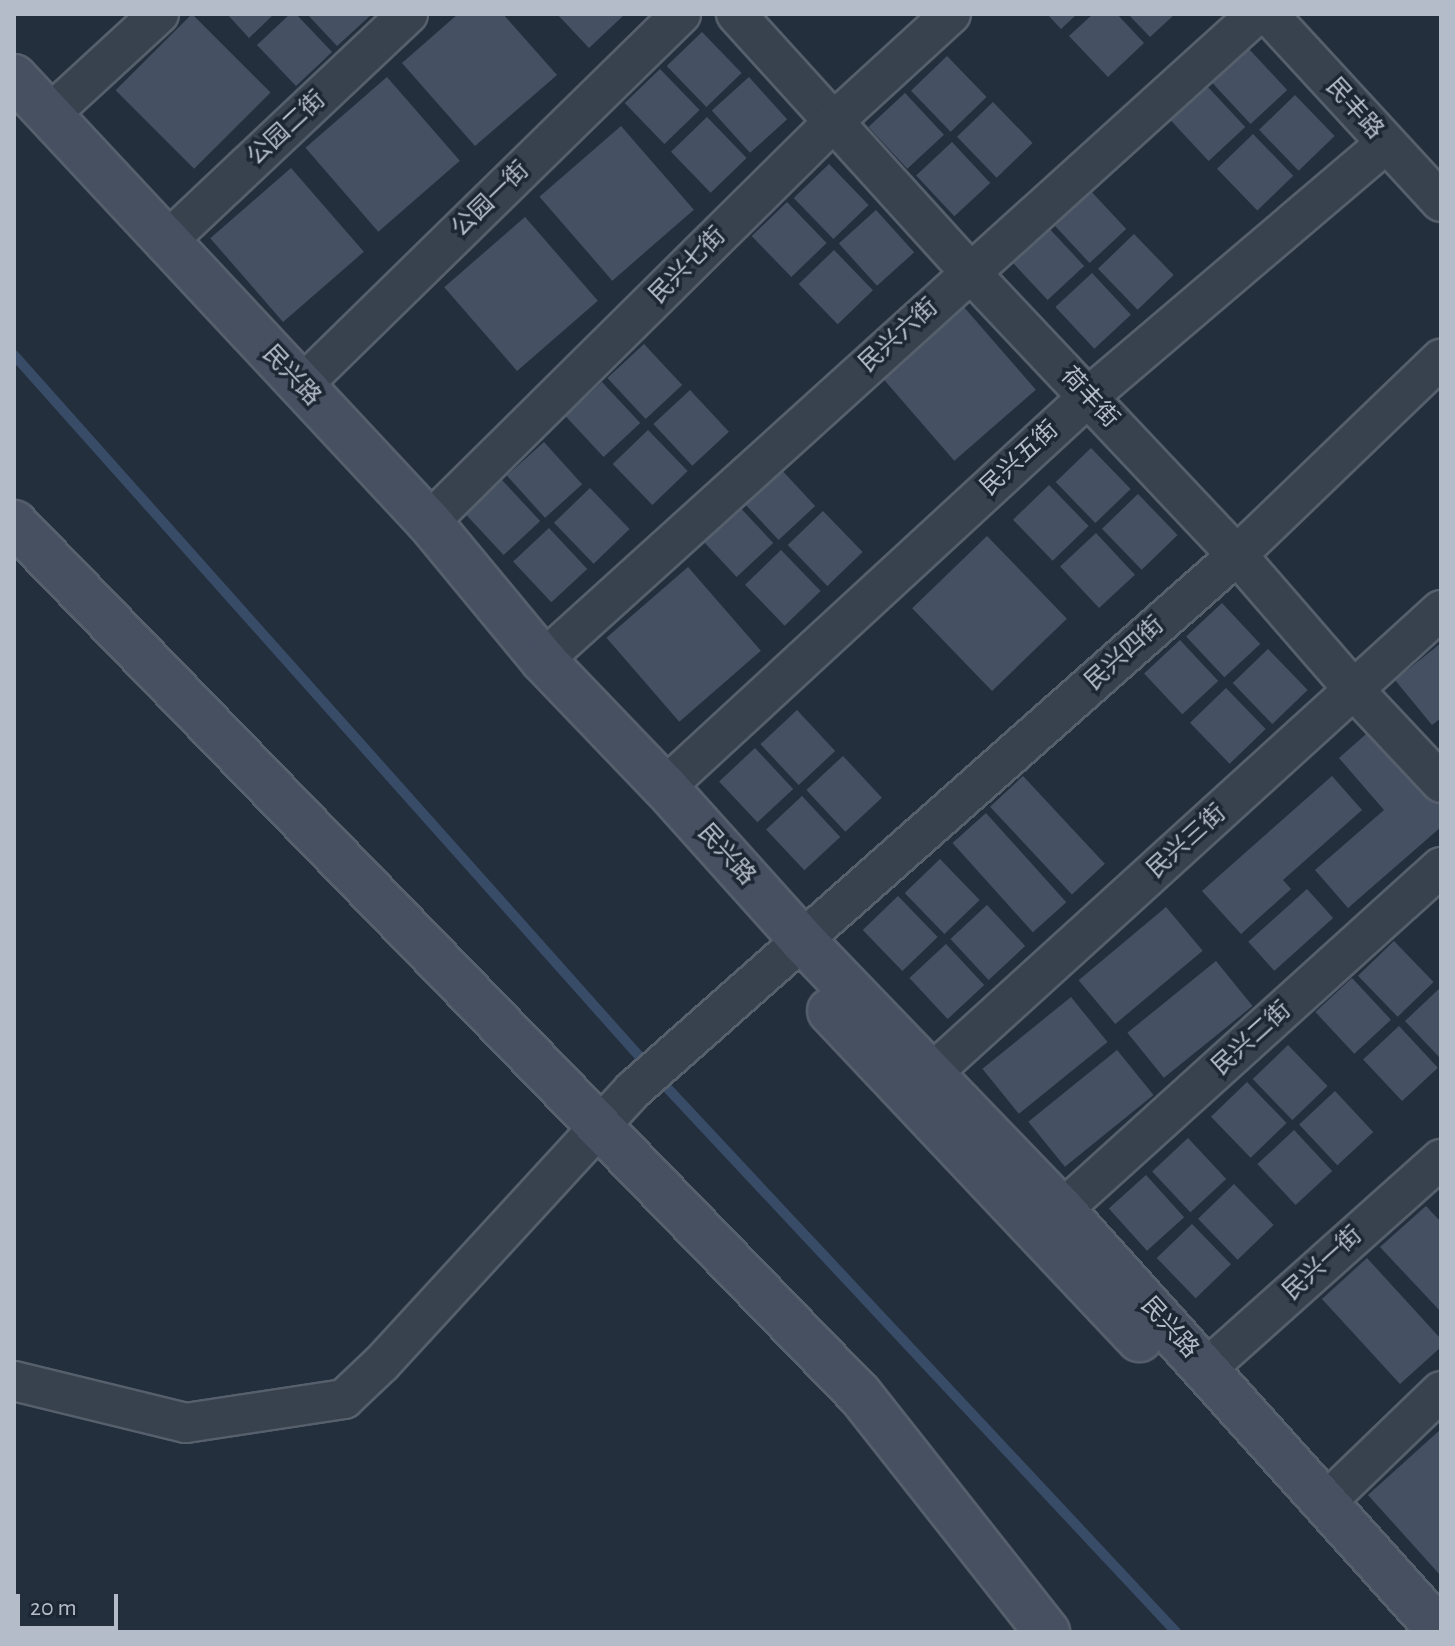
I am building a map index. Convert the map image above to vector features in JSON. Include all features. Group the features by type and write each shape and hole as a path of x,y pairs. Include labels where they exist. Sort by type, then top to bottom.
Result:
{"street":[{"path":"31,116 159,14"},
{"name":"公园二街","path":"165,243 408,14"},
{"name":"公园一街","path":"301,386 681,14"},
{"name":"荷丰街","path":"736,14 970,272 1237,555 1354,690 1441,783"},
{"name":"民兴七街","path":"429,522 833,122 951,14"},
{"name":"民兴六街","path":"543,660 1257,14"},
{"name":"民丰路","path":"1268,14 1441,202"},
{"name":"民兴路","path":"14,77 31,116 167,289 306,430 792,950 1279,1487 1403,1632"},
{"name":"民兴路","path":"31,116 165,243 429,522 543,660 665,787 792,950 932,1073 1062,1210 1327,1501 1441,1632"},
{"name":"民兴五街","path":"665,787 1088,397 1385,144"},
{"name":"民兴四街","path":"14,1381 186,1423 344,1399 382,1363 633,1090 1237,555 1441,359"},
{"path":"14,523 596,1127 860,1395 1047,1632"},
{"name":"民兴三街","path":"932,1073 1441,610"},
{"name":"民兴二街","path":"1062,1210 1441,867"},
{"name":"民兴一街","path":"1206,1369 1441,1159"},
{"path":"1327,1501 1441,1391"}],"building":[{"path":"192,14 270,92 194,169 116,90"},
{"path":"227,14 274,14 249,38"},
{"path":"290,14 296,14 332,52 296,86 257,45"},
{"path":"307,14 372,14 337,46"},
{"path":"458,14 503,14 557,75 475,146 402,63"},
{"path":"557,14 625,14 589,48"},
{"path":"1047,14 1077,14 1061,29"},
{"path":"1093,14 1117,14 1144,43 1108,77 1069,36"},
{"path":"1128,14 1175,14 1150,37"},
{"path":"702,32 742,73 706,107 667,66"},
{"path":"1249,49 1287,90 1251,124 1212,83"},
{"path":"947,56 987,97 951,132 911,91"},
{"path":"660,69 700,110 664,144 625,103"},
{"path":"387,77 460,161 378,232 305,148"},
{"path":"749,77 787,119 750,153 712,110"},
{"path":"1207,86 1245,127 1209,161 1170,120"},
{"path":"905,93 944,135 907,169 868,127"},
{"path":"1295,95 1335,136 1299,171 1259,130"},
{"path":"993,102 1033,143 997,178 957,137"},
{"path":"707,117 747,158 711,193 671,152"},
{"path":"621,126 694,210 612,281 539,197"},
{"path":"1253,134 1293,176 1257,210 1217,169"},
{"path":"952,142 990,183 954,216 916,175"},
{"path":"829,164 869,205 833,239 794,198"},
{"path":"291,168 364,252 283,322 210,238"},
{"path":"1088,188 1126,229 1090,263 1051,222"},
{"path":"787,202 827,243 791,277 752,236"},
{"path":"876,210 914,252 877,286 839,243"},
{"path":"525,217 598,301 517,371 444,287"},
{"path":"1046,225 1084,266 1048,300 1009,259"},
{"path":"1134,234 1174,275 1138,310 1098,269"},
{"path":"834,250 873,290 838,324 799,284"},
{"path":"1092,273 1131,315 1094,349 1055,307"},
{"path":"963,306 1036,390 954,461 881,377"},
{"path":"644,344 682,385 646,419 607,378"},
{"path":"602,382 640,423 604,457 565,416"},
{"path":"690,390 729,432 692,466 653,424"},
{"path":"648,430 688,471 652,505 613,464"},
{"path":"544,442 582,484 545,518 507,475"},
{"path":"1091,448 1131,489 1095,523 1056,482"},
{"path":"777,465 815,506 779,540 740,499"},
{"path":"502,480 540,521 504,555 465,514"},
{"path":"1049,485 1089,526 1053,561 1013,520"},
{"path":"590,488 630,529 594,564 554,523"},
{"path":"1138,494 1178,535 1142,570 1102,529"},
{"path":"735,502 773,543 737,577 698,536"},
{"path":"823,511 863,552 827,586 788,545"},
{"path":"549,528 587,569 551,602 513,561"},
{"path":"1096,533 1135,575 1099,608 1060,566"},
{"path":"987,536 1067,619 992,691 912,608"},
{"path":"781,550 821,591 785,626 745,585"},
{"path":"688,567 761,651 679,722 606,638"},
{"path":"1222,603 1260,644 1224,677 1186,636"},
{"path":"1180,640 1218,681 1182,714 1144,673"},
{"path":"1441,643 1441,718 1432,725 1395,680"},
{"path":"1268,649 1308,690 1272,724 1233,683"},
{"path":"1226,688 1266,729 1230,764 1190,723"},
{"path":"797,710 835,751 799,785 760,744"},
{"path":"1374,727 1441,804 1441,827 1348,908 1315,870 1384,810 1339,758"},
{"path":"755,748 793,789 757,822 719,781"},
{"path":"843,756 882,798 845,832 806,790"},
{"path":"1023,776 1105,864 1072,894 990,807"},
{"path":"1332,776 1362,810 1283,880 1291,889 1241,934 1202,891"},
{"path":"802,796 840,837 804,870 766,829"},
{"path":"986,813 1066,902 1033,932 953,843"},
{"path":"940,859 980,900 944,934 905,893"},
{"path":"1307,889 1333,918 1274,971 1248,942"},
{"path":"898,896 938,937 902,971 863,930"},
{"path":"987,905 1025,946 989,980 950,939"},
{"path":"1166,907 1203,951 1115,1024 1079,980"},
{"path":"1394,941 1434,982 1398,1017 1358,976"},
{"path":"946,944 984,985 948,1019 909,978"},
{"path":"1216,961 1253,1006 1164,1078 1127,1033"},
{"path":"1352,978 1391,1020 1354,1054 1315,1012"},
{"path":"1441,987 1441,1059 1405,1021"},
{"path":"1071,997 1108,1042 1019,1114 982,1069"},
{"path":"1399,1026 1438,1068 1402,1101 1363,1059"},
{"path":"1288,1045 1328,1086 1292,1120 1253,1079"},
{"path":"1117,1050 1154,1095 1065,1167 1028,1122"},
{"path":"1247,1082 1287,1123 1251,1158 1211,1117"},
{"path":"1335,1091 1373,1132 1337,1165 1299,1124"},
{"path":"1294,1130 1332,1171 1296,1205 1257,1164"},
{"path":"1188,1138 1226,1179 1190,1212 1152,1171"},
{"path":"1146,1175 1184,1217 1147,1251 1109,1208"},
{"path":"1234,1184 1274,1225 1238,1260 1198,1219"},
{"path":"1426,1206 1441,1222 1441,1312 1380,1247"},
{"path":"1192,1224 1231,1264 1196,1298 1157,1258"},
{"path":"1367,1258 1441,1339 1441,1347 1400,1384 1322,1299"},
{"path":"1441,1429 1441,1576 1368,1495"}],"waterway":[{"path":"14,355 648,1066"},
{"path":"658,1078 1176,1632"}]}
